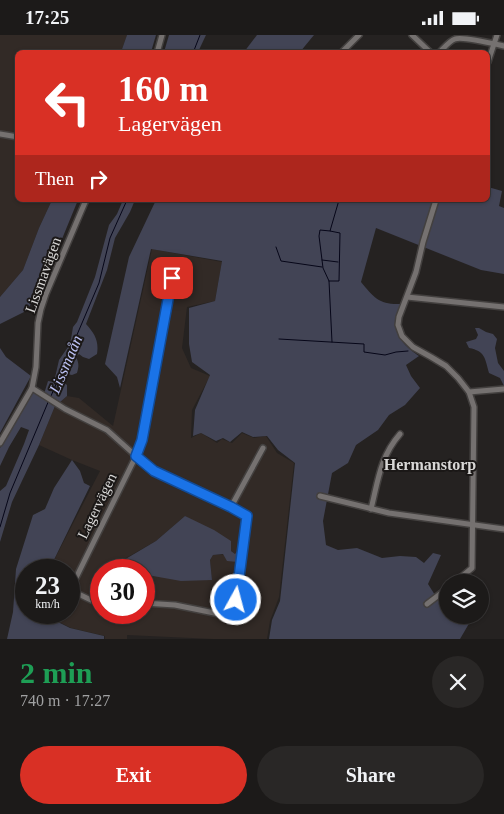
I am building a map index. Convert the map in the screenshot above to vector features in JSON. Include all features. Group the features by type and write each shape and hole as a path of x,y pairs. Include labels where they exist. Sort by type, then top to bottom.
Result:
{"street":[{"path":"158,50 162,35"},
{"path":"344,50 359,35"},
{"path":"412,35 428,50"},
{"path":"490,55 497,35"},
{"path":"442,50 453,37 504,46"},
{"path":"0,134 15,136"},
{"name":"Lissmavägen","path":"0,443 32,388 36,367 38,323 41,309 85,202"},
{"path":"435,202 416,272 399,317 398,325 402,336 413,347 446,366 469,392 474,407 472,568 465,574"},
{"path":"136,456 142,440 172,278 179,266"},
{"path":"169,269 172,278"},
{"path":"407,297 504,307"},
{"path":"32,388 65,409 107,430 154,471 247,516 234,617 175,605 155,604"},
{"path":"469,392 504,389"},
{"path":"371,509 383,459 391,444 400,434"},
{"path":"231,507 262,448"},
{"name":"Lagervägen","path":"90,601 70,590 136,456"},
{"path":"320,496 389,513 435,521 504,529"},
{"path":"428,604 439,595"}],"shaded area":[{"path":"0,35 127,35 122,50 15,50 15,202 51,202 23,270 0,297"},
{"path":"127,35 156,35 152,50 122,50"},
{"path":"169,35 206,35 199,50 165,50"},
{"path":"257,35 314,35 302,50 246,50"},
{"path":"490,188 502,191 499,206 504,208 504,274 481,270 376,228 361,282 383,302 401,304 396,329 403,343 419,356 406,365 420,388 405,405 389,415 378,430 356,445 348,463 332,473 323,521 326,545 338,550 357,548 382,558 416,557 424,563 433,553 441,555 428,584 439,601 439,624 469,624 460,639 269,639 272,620 280,601 295,463 278,450 267,436 253,437 242,432 230,442 223,438 216,441 201,433 193,436 195,410 210,375 192,362 189,344 189,308 215,301 222,261 151,249 120,388 117,377 105,364 129,257 155,202 490,202"},
{"path":"51,202 77,202 41,290 26,311 0,324 0,297 23,270"},
{"path":"122,202 134,202 115,238 107,270 86,324 96,338 97,354 89,359 79,354 76,357 78,361 77,373 67,374 64,383 67,385 67,396 59,403 44,394 48,381 54,382 59,360 68,347 73,327 77,322 95,277 109,225"},
{"path":"152,249 222,262 215,301 187,307 182,348 191,368 210,376 192,410 191,438 201,433 217,443 222,439 232,443 242,433 254,438 266,436 277,453 294,463 279,597 270,621 267,639 213,639 127,635 127,639 105,639 105,636 71,628 63,624 80,624 80,559 55,559 100,471 39,445 55,406 67,396 79,398 113,426"},
{"path":"475,328 493,334 497,339 495,348 498,363 504,371 504,386 500,378 489,373 481,353 469,348 466,342 476,339 478,335"},
{"path":"0,348 6,357 31,376 0,433"},
{"path":"33,393 36,393 55,406 12,502 0,542 0,491 6,486 29,430 21,427 0,466 0,448"},
{"path":"72,460 80,471 84,483 90,486 54,559 19,559 33,515 45,509 54,488"},
{"path":"185,516 214,530 231,541 231,551 235,554 239,549 241,550 238,562 227,561 223,554 213,555 210,560 212,580 181,581 155,576 155,559 126,559 156,541"},
{"path":"15,583 15,624 62,624 70,628 104,636 104,639 7,639 13,612"}],"waterway":[{"name":"Lissmaån","path":"194,50 200,35"},
{"name":"Lissmaån","path":"51,396 99,283 110,238 126,202"},
{"path":"329,281 339,281 340,233 330,231 338,202"},
{"path":"330,231 320,230 319,236 323,268 329,281 332,342"},
{"path":"276,247 281,261 322,267"},
{"path":"322,260 338,262"},
{"path":"279,339 364,344 364,352 385,355 408,351"},
{"name":"Lissmaån","path":"0,527 10,493 49,400"}],"district":[{"name":"Hermanstorp","path":"430,464"}],"route":[{"path":"172,278 142,440 136,456 154,471 247,516 236,600"}]}
